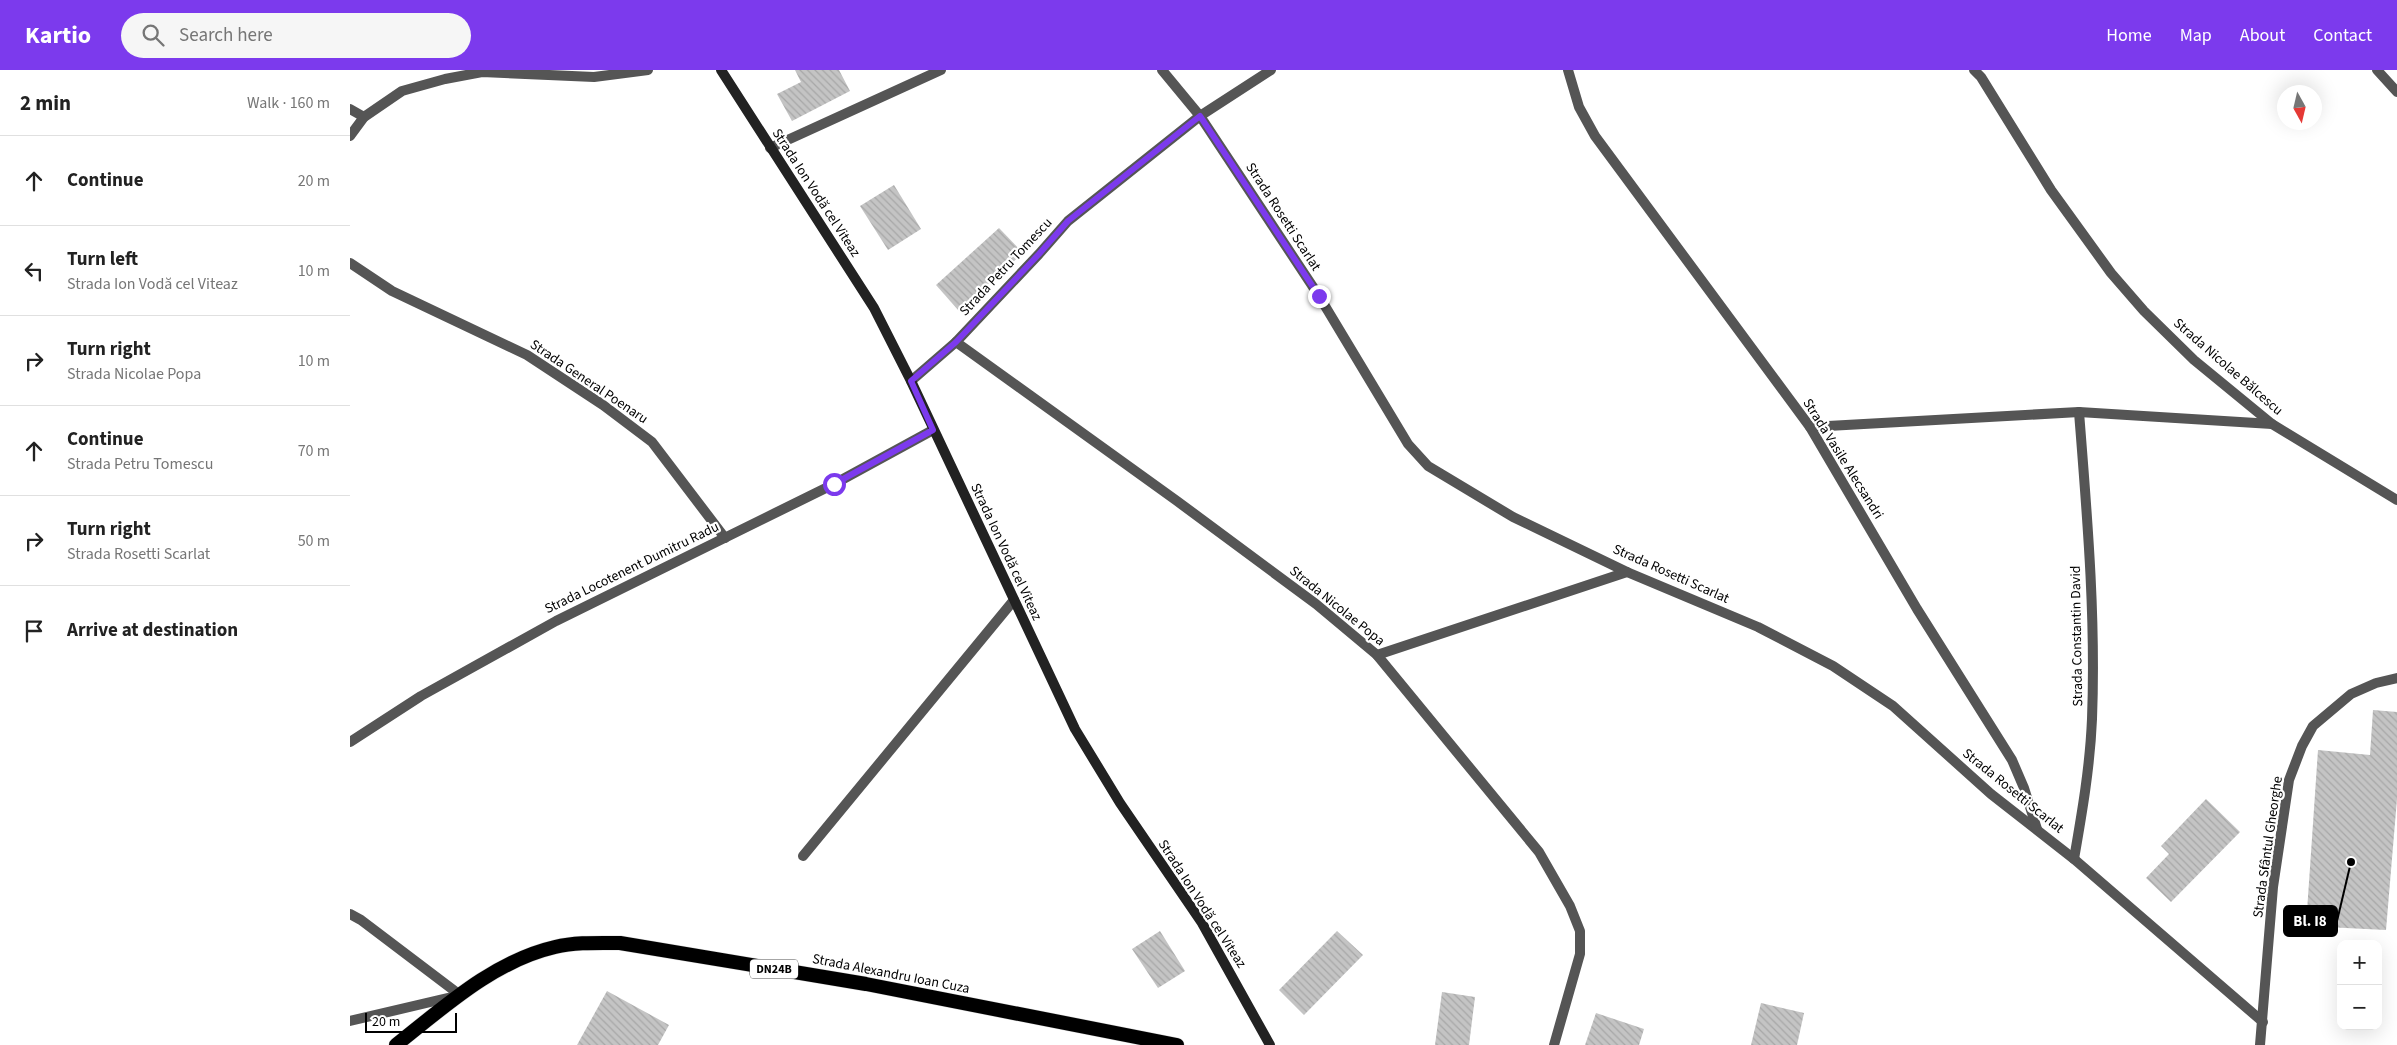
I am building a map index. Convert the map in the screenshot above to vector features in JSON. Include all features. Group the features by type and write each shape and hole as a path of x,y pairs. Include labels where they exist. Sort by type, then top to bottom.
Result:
{"highway":[{"name":"Strada Alexandru Ioan Cuza","path":"396,1045 460,995 508,966 555,947 586,943 620,943 866,984 1177,1045"}],"main road":[{"name":"Strada Ion Vodă cel Viteaz","path":"721,70 770,148 808,202 874,308 911,381 1075,729 1120,803 1202,923 1270,1045"}],"street":[{"path":"350,136 364,118 402,91 445,78 482,72 594,77 648,70"},
{"path":"770,148 941,70"},
{"name":"Strada Rosetti Scarlat","path":"1162,70 1200,116 1319,296 1408,444 1428,466 1513,517 1626,572 1758,627 1833,666 1892,706 1991,794 2074,859 2263,1022"},
{"name":"Strada Petru Tomescu","path":"956,342 1068,221 1200,116 1270,70"},
{"name":"Strada Vasile Alecsandri","path":"1568,70 1579,107 1595,136 1810,427 1917,609 2012,760 2024,788 2037,829"},
{"path":"2377,70 2397,92"},
{"name":"Strada Nicolae Bălcescu","path":"1980,72 2051,190 2111,274 2144,311 2194,360 2272,424 2397,500"},
{"path":"350,109 364,118"},
{"name":"Strada General Poenaru","path":"350,263 392,291 527,355 603,405 652,442 725,538"},
{"path":"911,381 956,342"},
{"name":"Strada Nicolae Popa","path":"956,342 1193,512 1316,604 1377,655 1539,852 1570,906 1580,931 1580,954 1554,1045"},
{"path":"1810,427 2079,412 2272,424"},
{"name":"Strada Constantin David","path":"2074,859 2086,793 2092,720 2091,564 2079,412"},
{"name":"Strada Locotenent Dumitru Radu","path":"350,742 421,696 556,621 834,484 933,430"},
{"path":"1377,655 1626,572"},
{"path":"803,856 1014,600"},
{"name":"Strada Sfântul Gheorghe","path":"2260,1045 2273,887 2289,780 2302,746 2313,726 2351,694 2397,678"},
{"path":"350,914 361,920 460,995"},
{"path":"350,1021 460,995"}],"building":[{"path":"795,70 839,70 850,91 792,121 777,94 801,82"},
{"path":"894,185 921,229 888,250 860,206"},
{"path":"999,228 1023,253 959,311 936,285"},
{"path":"2373,710 2397,712 2397,799 2386,930 2306,926 2318,750 2370,755"},
{"path":"2206,799 2240,832 2171,902 2146,878 2169,854 2161,846"},
{"path":"1160,931 1185,971 1158,988 1132,949"},
{"path":"1337,931 1363,955 1304,1015 1279,990"},
{"path":"607,991 669,1025 658,1045 577,1045"},
{"path":"1442,992 1475,997 1469,1045 1435,1045"},
{"path":"1761,1003 1804,1013 1797,1045 1751,1045"},
{"path":"1596,1013 1644,1029 1639,1045 1585,1045"}],"place":[{"name":"Bl. I8","path":"2351,862"}],"route":[{"path":"834,484 933,430 911,381 956,342 1068,221 1104,190 1200,116 1319,296"}]}
